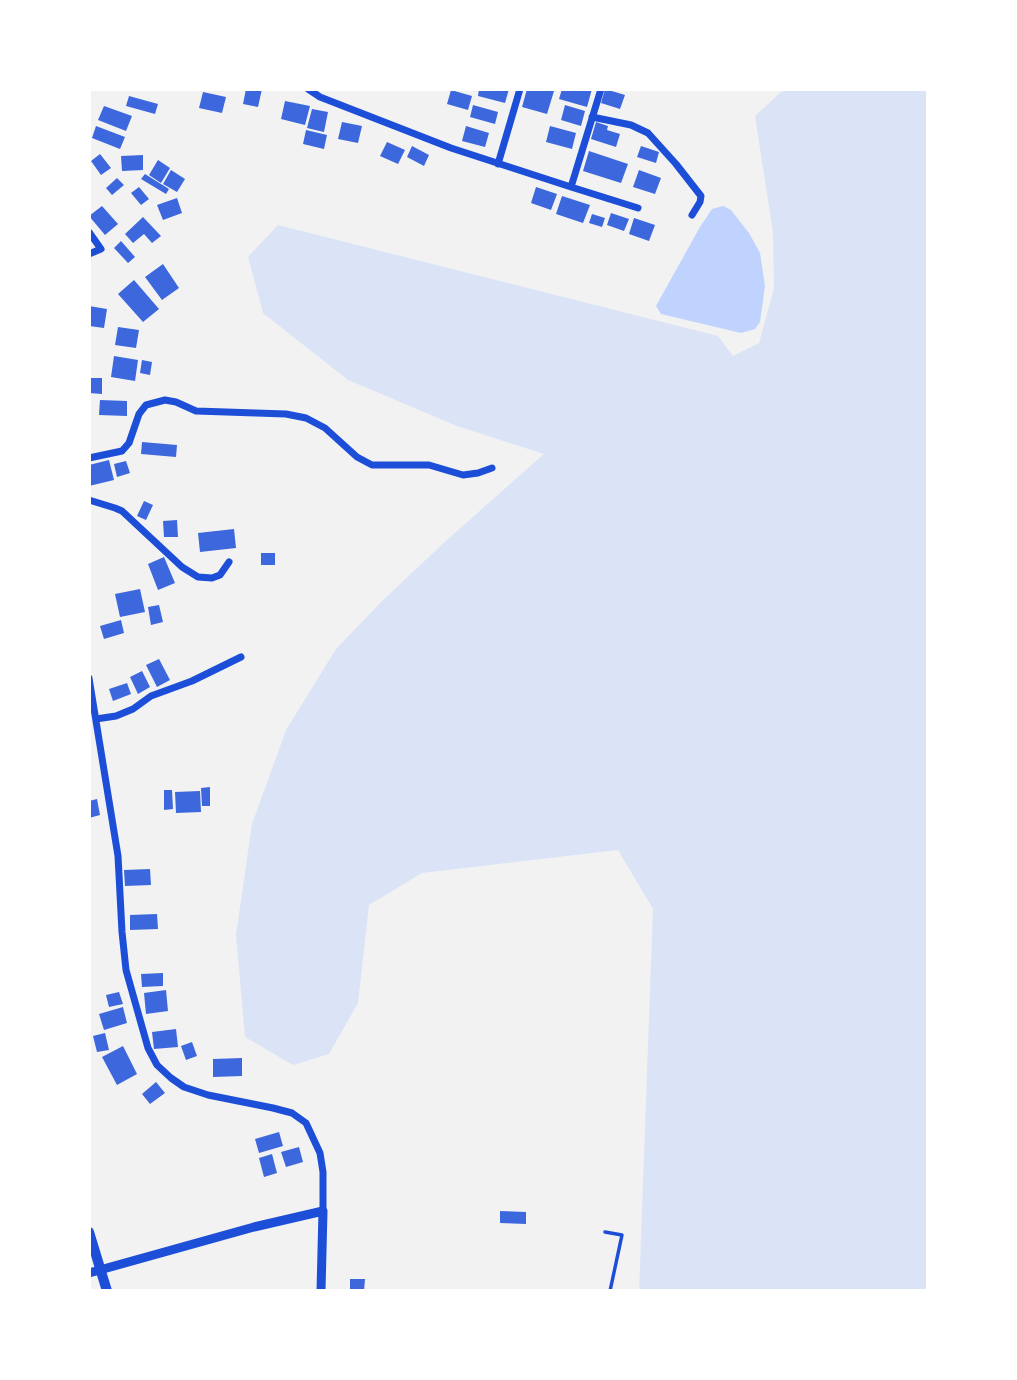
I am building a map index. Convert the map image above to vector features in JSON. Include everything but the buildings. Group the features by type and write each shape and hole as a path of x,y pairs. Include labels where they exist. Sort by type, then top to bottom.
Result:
{"main road":[{"path":"89,1232 95,1272 107,1291"}],"street":[{"path":"308,89 320,97 451,148 638,208"},
{"path":"498,164 520,89"},
{"path":"571,187 601,89"},
{"path":"592,117 618,121 648,133 701,197 692,215"},
{"path":"89,232 101,249 89,254"},
{"path":"89,458 122,452 129,443 139,414 146,405 165,400 196,411 286,414 306,418 325,428 357,457 372,465 429,465 463,475 492,467"},
{"path":"89,500 122,511 182,567 198,577 212,578 220,575 229,562"},
{"path":"96,719 116,716 133,709 151,696 192,681 241,657"},
{"path":"89,677 118,856 121,932 126,970 148,1048 157,1065 184,1087 208,1095 273,1108 292,1114 306,1123 320,1153 323,1172 321,1291"},
{"path":"95,1272 254,1227 323,1211"}],"lane":[{"path":"605,1232 622,1235 610,1291"}],"shaded area":[{"path":"789,89 928,89 928,1291 639,1291 653,909 618,850 422,873 369,905 358,1003 329,1054 293,1065 245,1037 236,935 252,824 286,730 336,649 449,538 544,454 457,426 348,380 263,313 248,257 278,225 718,336 733,356 759,343 774,288 773,233 755,116 781,92"}],"water":[{"path":"723,206 731,210 760,253 765,286 760,322 755,329 741,333 661,314 656,306 712,209"}]}
